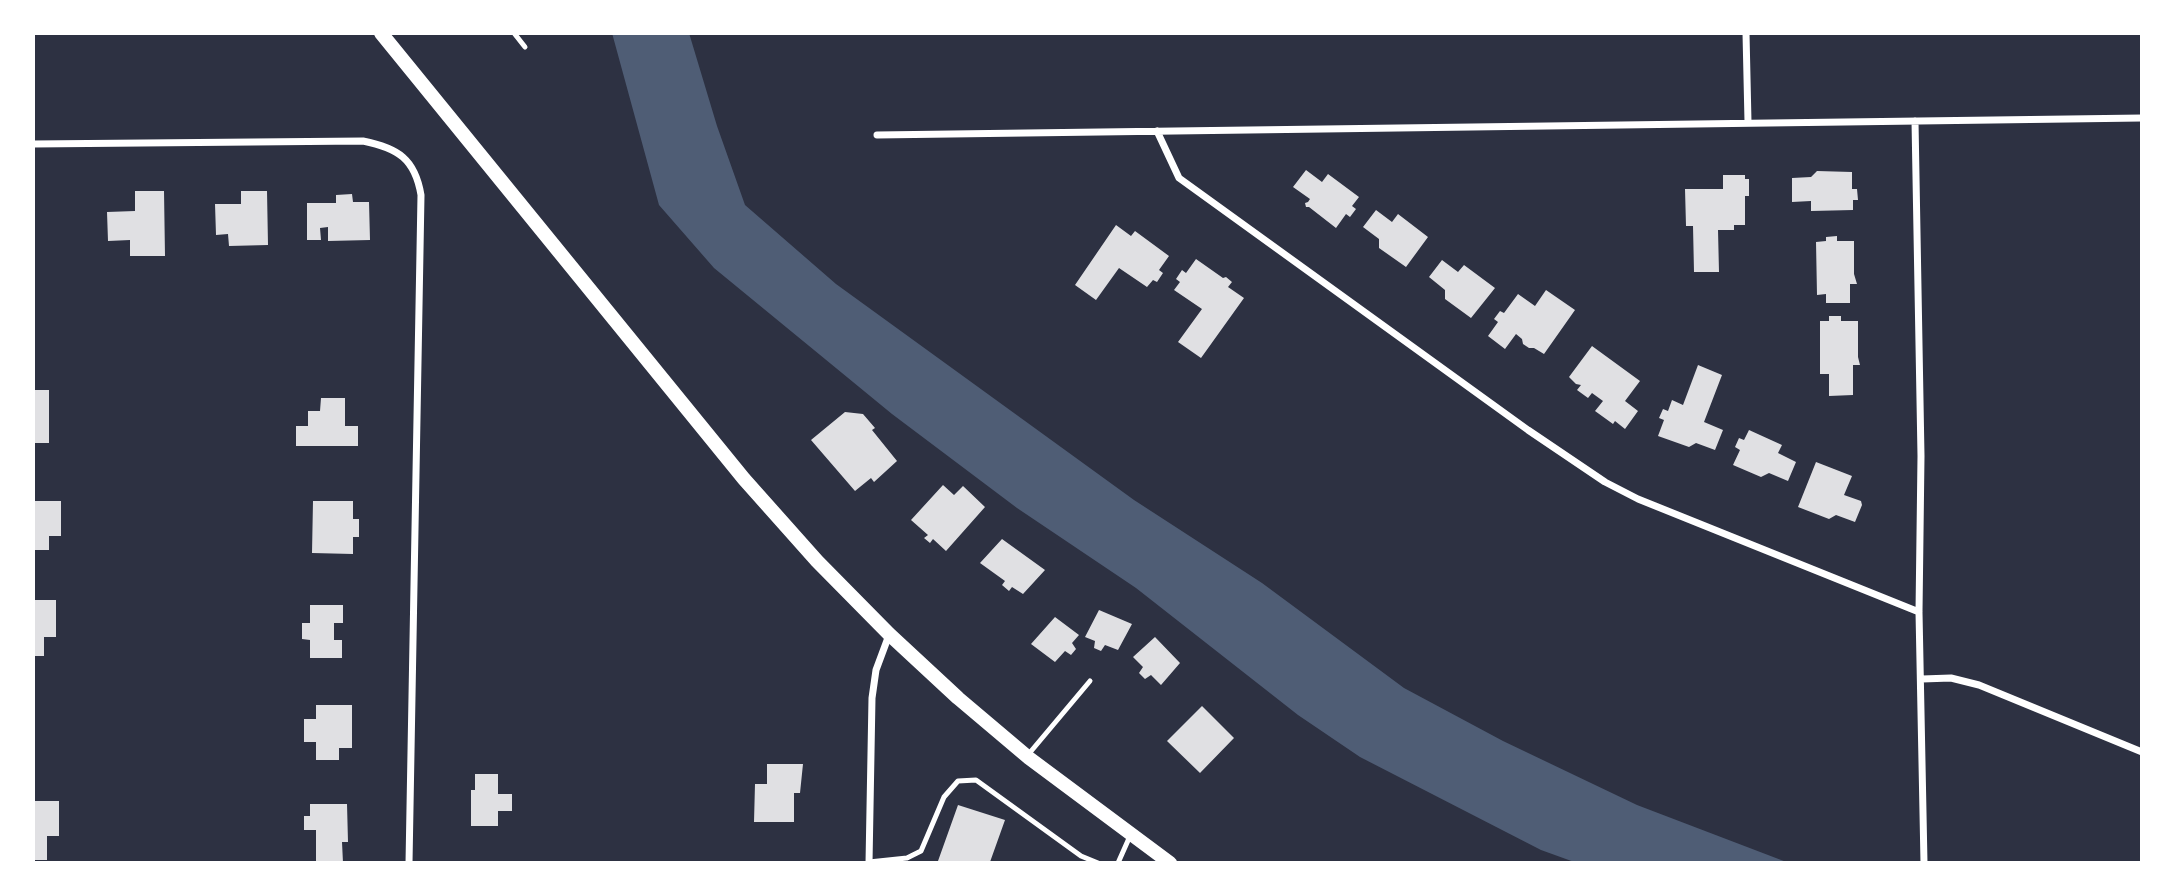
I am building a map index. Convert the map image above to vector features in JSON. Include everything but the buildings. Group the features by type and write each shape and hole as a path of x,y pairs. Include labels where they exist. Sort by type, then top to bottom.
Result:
{"main road":[{"path":"381,33 744,479 817,561 889,634 958,698 1027,756 1170,863"}],"street":[{"path":"1746,33 1748,122"},
{"path":"877,135 2142,118"},
{"path":"1914,121 1921,456 1919,612 1924,863"},
{"path":"1157,131 1179,178 1528,430 1605,482 1651,504 1919,612"},
{"path":"33,144 363,141 389,146 406,159 418,178 421,195 409,863"},
{"path":"869,862 872,698 876,670 889,634"},
{"path":"1922,679 1951,678 1979,685 2142,752"}],"lane":[{"path":"514,33 525,47"},
{"path":"1027,756 1090,681"},
{"path":"869,862 907,858 921,851 944,797 958,781 976,780 1081,856 1098,863"},
{"path":"1118,863 1131,833"}],"water":[{"path":"612,33 689,33 717,126 745,205 836,284 1134,500 1262,583 1404,688 1503,741 1637,805 1789,863 1577,863 1541,850 1360,757 1298,715 1136,588 1017,508 892,414 714,268 659,205"}]}
